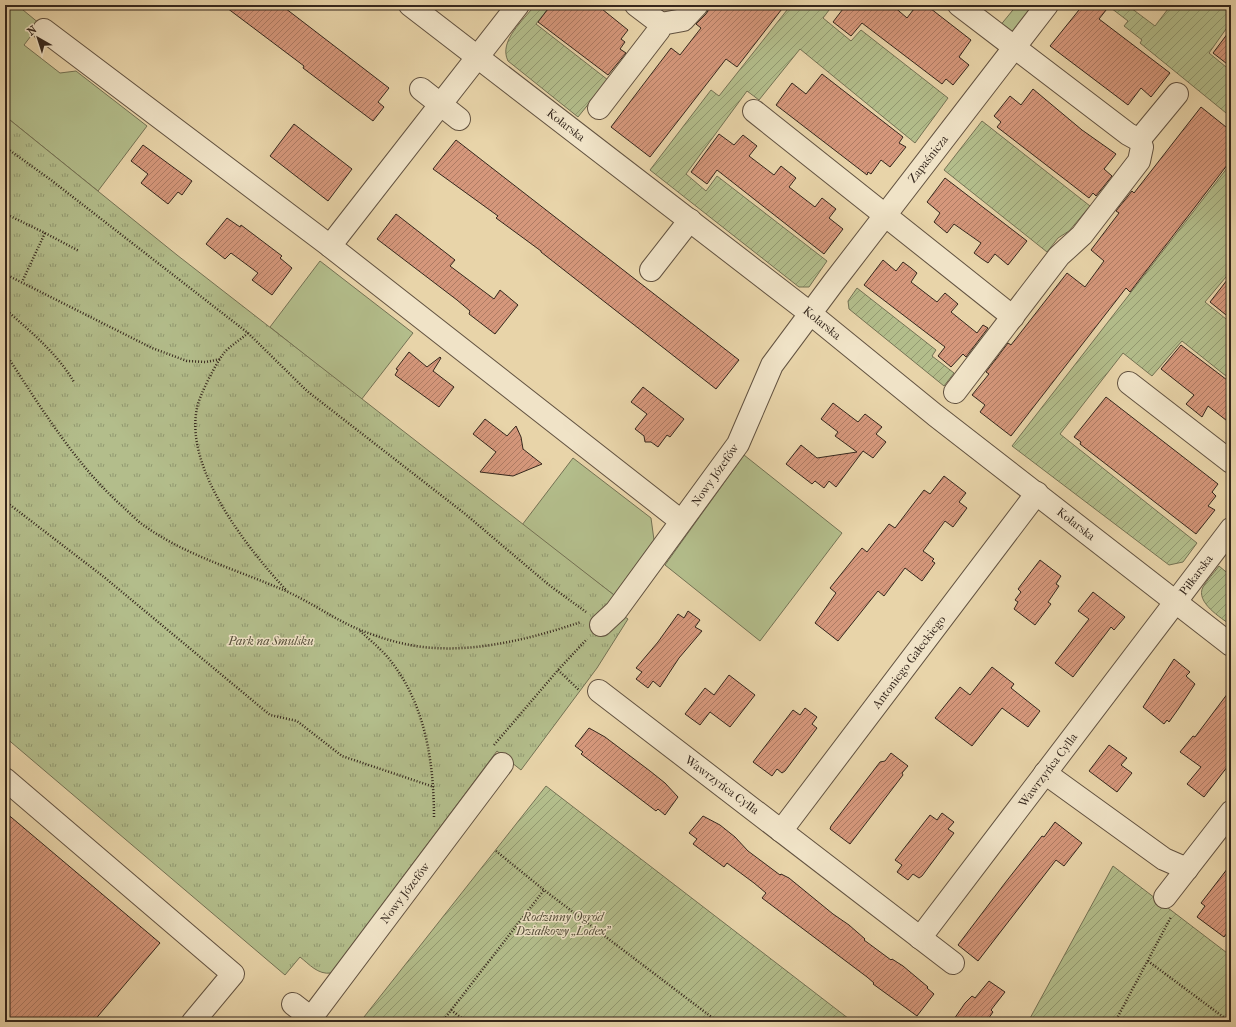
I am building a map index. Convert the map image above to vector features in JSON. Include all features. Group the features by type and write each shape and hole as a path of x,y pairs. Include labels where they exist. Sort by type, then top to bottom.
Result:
{"street":[{"name":"Kolarska","path":"410,5 690,220 935,415 1037,493 1231,646"},
{"path":"330,246 518,5"},
{"path":"636,5 660,24 683,20 697,5"},
{"path":"955,392 1059,256 1082,235 1139,161 1142,147 1139,140 1128,134 959,5"},
{"name":"Zapaśnicza","path":"810,314 1047,5"},
{"path":"599,108 659,30 660,24"},
{"path":"44,30 330,246 681,521"},
{"path":"421,89 459,119"},
{"path":"1139,140 1177,94"},
{"path":"754,111 1013,317"},
{"path":"651,270 690,220"},
{"name":"Nowy Józefów","path":"592,620 616,611 738,444 772,365 810,314"},
{"path":"1129,383 1231,462"},
{"name":"Antoniego Gałeckiego","path":"781,830 1037,493"},
{"name":"Piłkarska","path":"1176,602 1231,529"},
{"name":"Wawrzyńca Cylla","path":"920,938 1176,602"},
{"name":"Wawrzyńca Cylla","path":"599,692 953,963"},
{"name":"Nowy Józefów","path":"309,1020 497,769"},
{"path":"1046,773 1164,859 1187,868"},
{"path":"5,779 233,974 193,1022"},
{"path":"1168,907 1187,868 1231,812"},
{"path":"293,1004 309,1020"}],"path":[{"path":"5,147 51,180 248,334 307,391 464,513 592,620"},
{"path":"10,216 79,251"},
{"path":"22,282 45,233"},
{"path":"5,274 152,348 187,361 206,362 221,359"},
{"path":"5,309 63,363 74,382"},
{"path":"248,334 224,353 209,380 197,408 196,438 207,476 231,520 264,565 289,593"},
{"path":"5,353 63,440 100,486 146,527 194,553 289,593 358,629 395,642 435,648 457,648 506,641 557,630 592,620"},
{"path":"5,501 104,577 270,715 298,721 342,756 434,787"},
{"path":"497,769 492,749 558,670 592,620"},
{"path":"358,629 390,660 406,683 416,705 427,738 434,787 434,825"},
{"path":"496,851 544,890 718,1022"},
{"path":"442,1022 544,890"},
{"path":"1115,1022 1148,961 1168,907"},
{"path":"1148,961 1230,1022"},
{"path":"451,1010 467,1022"}],"green space":[{"path":"5,5 17,5 40,24 24,45 60,73 76,71 147,126 98,191 5,116"},
{"path":"535,5 551,5 536,24 608,80 578,117 508,61 506,46 509,38"},
{"path":"791,5 833,5 823,18 851,41 861,30 948,98 915,143 800,49 759,100 747,91 686,174 706,191 717,176 827,261 809,287 799,287 650,170 711,90 719,96"},
{"path":"1017,5 1038,5 1016,32 1009,32 999,27"},
{"path":"1107,5 1127,5 1155,26 1171,5 1231,5 1231,22 1209,53 1231,71 1231,117 1140,43 1142,40 1124,26 1128,21"},
{"name":"Park na Smulsku","path":"5,116 177,255 614,595 616,611 628,619 597,668 521,770 497,751 331,973 318,971 300,957 285,975 5,737"},
{"path":"982,121 1090,206 1069,231 1058,238 1047,252 944,170"},
{"path":"1231,163 1231,238 1227,244 1231,248 1231,271 1205,302 1231,323 1231,380 1182,341 1152,376 1123,353 1060,434 1197,543 1183,562 1169,565 1012,446"},
{"path":"320,261 413,333 361,400 270,327"},
{"path":"857,288 936,350 932,356 954,373 944,386 849,309 848,301"},
{"path":"744,455 842,533 760,641 665,565"},
{"path":"573,458 651,518 654,540 614,595 522,525"},
{"path":"1219,566 1231,576 1231,625 1210,609 1201,593 1206,582"},
{"name":"Rodzinny Ogród Działkowy „Lodex”","path":"546,786 853,1022 360,1022"},
{"path":"1113,866 1231,956 1231,1022 1028,1022"}],"building":[{"path":"223,5 281,5 389,88 378,102 384,107 373,121 303,68 304,66"},
{"path":"551,5 597,5 628,30 621,39 625,42 620,49 626,53 608,75 538,22"},
{"path":"711,5 785,5 737,67 726,59 650,157 611,127 671,48 680,55 701,28 696,24 706,14"},
{"path":"846,5 892,5 907,18 917,5 926,5 971,40 959,57 969,65 953,85 946,79 942,84 862,23 851,36 833,22"},
{"path":"1083,5 1110,5 1099,19 1170,73 1151,97 1141,88 1128,105 1050,46"},
{"path":"1231,29 1231,67 1213,53"},
{"path":"822,74 903,137 899,143 906,147 890,167 881,160 871,174 868,172 867,175 776,105 792,83 806,94"},
{"path":"1033,89 1082,130 1116,154 1104,169 1112,176 1096,196 1093,193 1089,198 997,127 1001,122 994,116 1010,96 1021,105"},
{"path":"1201,107 1231,131 1231,160 1130,292 1126,288 1011,436 980,412 985,405 972,395 989,374 986,372 1008,343 1011,345 1067,273 1085,287 1104,261 1091,250 1119,213 1116,211 1132,191 1134,193"},
{"path":"294,124 352,169 328,201 270,156"},
{"path":"719,134 734,145 743,135 757,146 749,156 774,175 781,166 796,178 789,187 815,207 822,198 836,209 829,218 843,229 824,254 717,170 707,184 691,172"},
{"path":"456,140 739,360 716,389 541,251 496,218 498,216 433,169"},
{"path":"143,145 192,181 182,195 178,192 168,204 141,183 148,174 131,161"},
{"path":"945,178 1027,241 1008,265 995,254 988,263 974,253 981,243 954,224 947,233 934,222 940,213 927,202"},
{"path":"396,214 455,260 450,266 494,299 500,290 518,305 495,334 469,314 470,311 457,300 377,239"},
{"path":"227,218 240,227 241,225 282,256 280,258 292,268 272,295 252,280 258,273 231,253 225,259 206,244"},
{"path":"883,260 896,271 903,262 911,268 917,273 911,282 937,302 945,293 958,304 951,312 977,333 983,325 988,328 966,357 963,354 951,367 938,356 945,347 864,285"},
{"path":"1231,275 1231,319 1210,302"},
{"path":"1181,345 1231,383 1231,424 1208,406 1202,417 1186,404 1194,395 1161,369"},
{"path":"409,352 427,367 440,357 441,358 433,371 454,387 439,407 395,375 398,370 396,369"},
{"path":"643,387 684,419 670,437 667,435 658,447 651,442 645,442 644,436 635,429 647,414 631,402"},
{"path":"1106,397 1218,484 1212,492 1216,496 1208,506 1215,510 1196,534 1080,444 1081,442 1074,437"},
{"path":"833,403 858,422 865,414 882,427 876,434 886,442 873,458 863,451 836,487 829,481 824,488 815,481 812,484 786,464 801,445 817,458 857,452 835,436 838,432 821,419"},
{"path":"485,419 507,436 516,426 521,437 523,449 542,464 513,476 480,472 496,452 473,434"},
{"path":"944,476 966,493 959,502 967,508 953,527 945,521 923,551 934,559 932,561 935,563 922,581 905,568 884,596 878,591 838,641 815,623 836,593 830,588 862,548 867,552 889,524 895,528 924,490 930,494"},
{"path":"1040,560 1061,576 1056,584 1059,586 1048,602 1051,604 1035,625 1014,609 1018,602 1015,600 1021,592 1018,589"},
{"path":"1093,592 1125,617 1114,630 1111,627 1073,677 1055,663 1089,619 1078,611"},
{"path":"688,611 700,620 695,627 702,631 679,658 660,687 653,681 648,688 636,679 642,672 636,668 658,642 678,614 684,618"},
{"path":"1174,659 1190,672 1186,676 1195,684 1169,722 1167,720 1164,724 1143,707"},
{"path":"992,667 1014,684 1011,688 1040,711 1028,727 1002,708 972,746 935,718 960,687 970,695"},
{"path":"729,675 755,695 730,727 710,712 700,725 685,714 705,688 714,695"},
{"path":"1231,689 1231,762 1204,797 1187,784 1201,767 1180,752 1193,736 1195,737"},
{"path":"805,708 817,717 812,724 817,728 785,771 782,773 777,769 772,776 753,762 793,710 800,715"},
{"path":"589,728 605,737 650,771 665,783 678,797 665,815 658,809 656,811 581,754 583,752 575,746"},
{"path":"1109,745 1127,758 1121,765 1132,773 1117,792 1089,771"},
{"path":"891,753 908,766 902,773 903,775 850,844 830,829 831,826 880,762 885,761"},
{"path":"5,812 160,943 93,1022 5,1022"},
{"path":"942,813 954,822 948,829 954,833 922,876 919,878 913,874 908,880 897,872 902,865 895,860 930,815 937,820"},
{"path":"703,816 720,825 735,837 748,851 780,875 781,874 789,878 833,914 849,925 865,939 864,940 891,960 892,959 903,966 928,987 927,988 934,994 917,1016 762,898 766,893 754,883 727,863 724,867 693,844 697,839 689,833"},
{"path":"1055,822 1082,843 1064,866 1056,860 978,961 958,945 1042,836 1044,837"},
{"path":"1231,864 1231,928 1224,937 1197,917 1205,906 1201,903"},
{"path":"989,981 1005,992 991,1010 993,1012 986,1022 952,1022 965,1003 972,996 975,998"}]}
